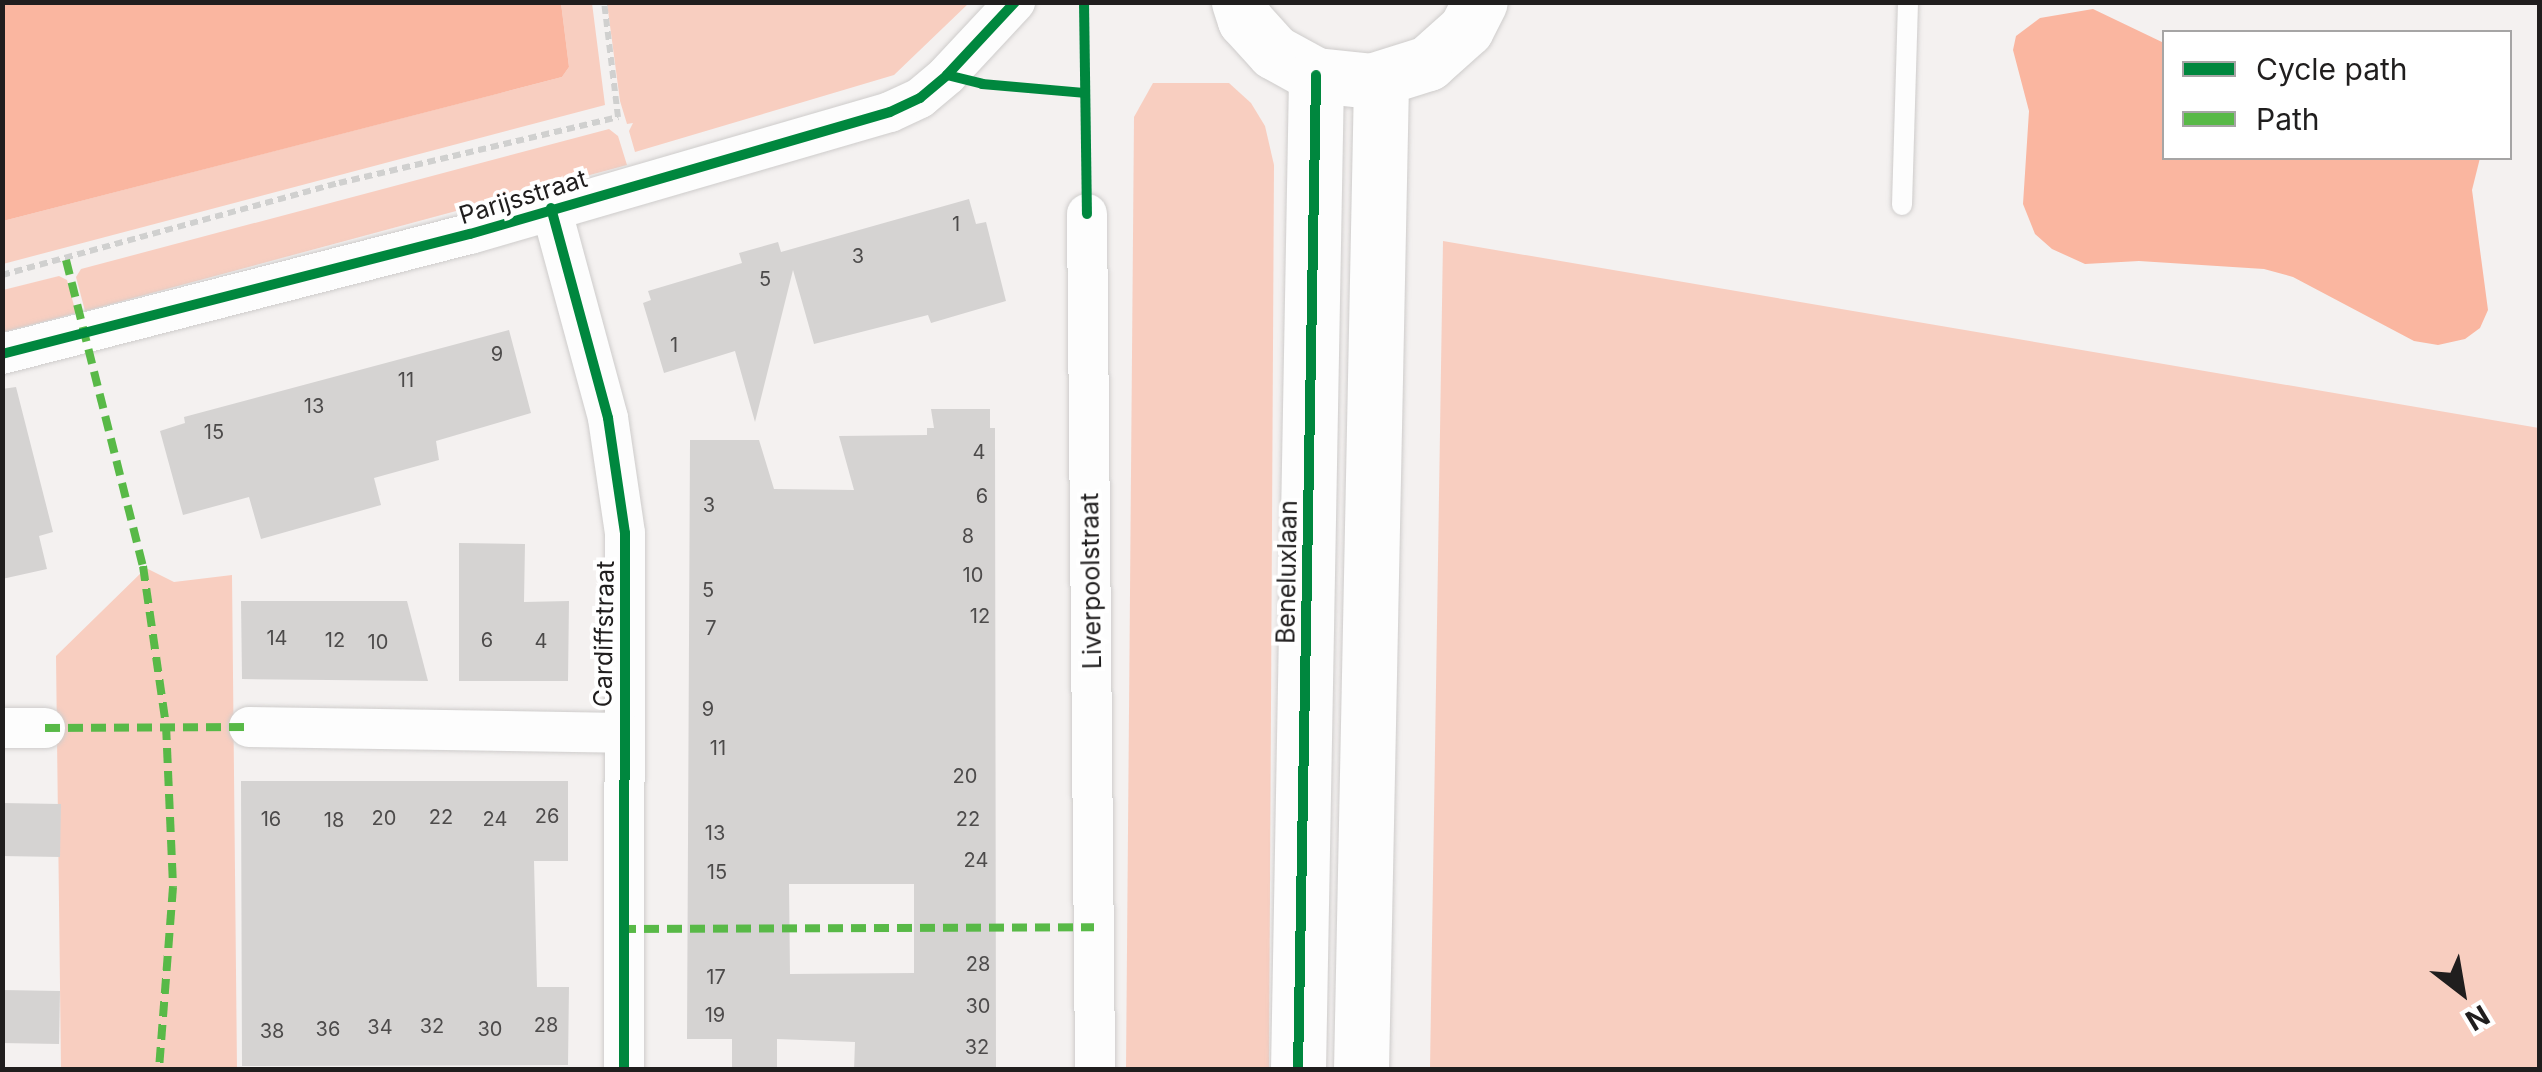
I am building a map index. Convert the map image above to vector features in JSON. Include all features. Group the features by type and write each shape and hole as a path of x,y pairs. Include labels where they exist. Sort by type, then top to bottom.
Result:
{"street":[{"name":"Parijsstraat","path":"2,354 470,234 890,112 920,98 1015,2"},
{"path":"1239,2 1245,20 1274,52 1316,74 1380,80 1428,62 1466,29 1480,2"},
{"name":"Beneluxlaan","path":"1298,1070 1316,74"},
{"path":"1362,1070 1380,80"},
{"name":"Cardiffstraat","path":"551,208 608,418 625,533 624,1070"},
{"name":"Liverpoolstraat","path":"1087,214 1094,1070"},
{"path":"2,728 45,728"},
{"name":"Cardiffstraat","path":"248,728 623,733"}],"lane":[{"path":"1902,205 1908,2"}],"path":[{"path":"2,276 340,183 618,117 604,2"}],"shaded area":[{"path":"3,2 561,3 569,67 562,77 3,221"},
{"path":"607,2 969,3 894,75 635,152 629,131 633,123 627,124 620,101"},
{"path":"561,3 592,3 605,105 3,264 3,221 562,77 569,67"},
{"path":"2093,9 2162,42 2162,160 2480,160 2472,190 2488,310 2480,328 2465,339 2438,345 2414,341 2293,277 2264,269 2139,261 2085,264 2052,249 2035,234 2023,204 2029,111 2013,50 2016,36 2040,18"},
{"path":"1153,83 1229,83 1251,103 1265,126 1274,165 1269,1069 1126,1069 1134,117"},
{"path":"609,129 618,136 627,165 85,311 76,277 81,269"},
{"path":"1443,241 2539,428 2539,1069 1430,1069"},
{"path":"59,276 67,280 76,313 3,332 3,290"},
{"path":"146,568 174,582 232,575 237,1069 61,1069 56,656"}],"building":[{"path":"969,199 976,224 986,222 1006,301 931,323 928,315 814,344 793,270 755,422 735,351 664,373 643,303 651,300 648,291 742,263 739,253 778,242 781,252"},
{"path":"509,330 531,413 436,441 439,460 374,478 381,505 261,539 249,497 183,515 160,431 185,423 184,417"},
{"path":"16,387 53,532 39,536 47,569 2,579 2,389"},
{"path":"931,409 990,409 990,428 995,428 996,1070 854,1070 855,1042 777,1039 777,1070 732,1070 732,1039 687,1039 690,440 759,440 774,489 854,490 839,436 927,435 927,428 934,428","holes":["789,884 914,884 914,973 790,974"]},
{"path":"459,543 525,544 524,602 569,601 568,681 459,681"},
{"path":"241,601 407,601 428,681 242,679"},
{"path":"241,781 568,781 568,861 534,861 537,987 569,987 568,1065 242,1066"},
{"path":"2,803 61,804 60,857 2,856"},
{"path":"2,990 60,991 59,1044 2,1043"}],"marked path":[{"path":"66,260 143,566 166,725 173,887 159,1070"},
{"path":"45,728 249,727"},
{"path":"621,929 1094,927"}],"cycle path":[{"path":"2,354 470,234 890,112 920,98 947,75 1015,2"},
{"path":"1084,2 1087,214"},
{"path":"947,75 982,84 1084,93"},
{"path":"1298,1070 1316,75"},
{"path":"551,208 608,418 625,533 624,1070"}]}
